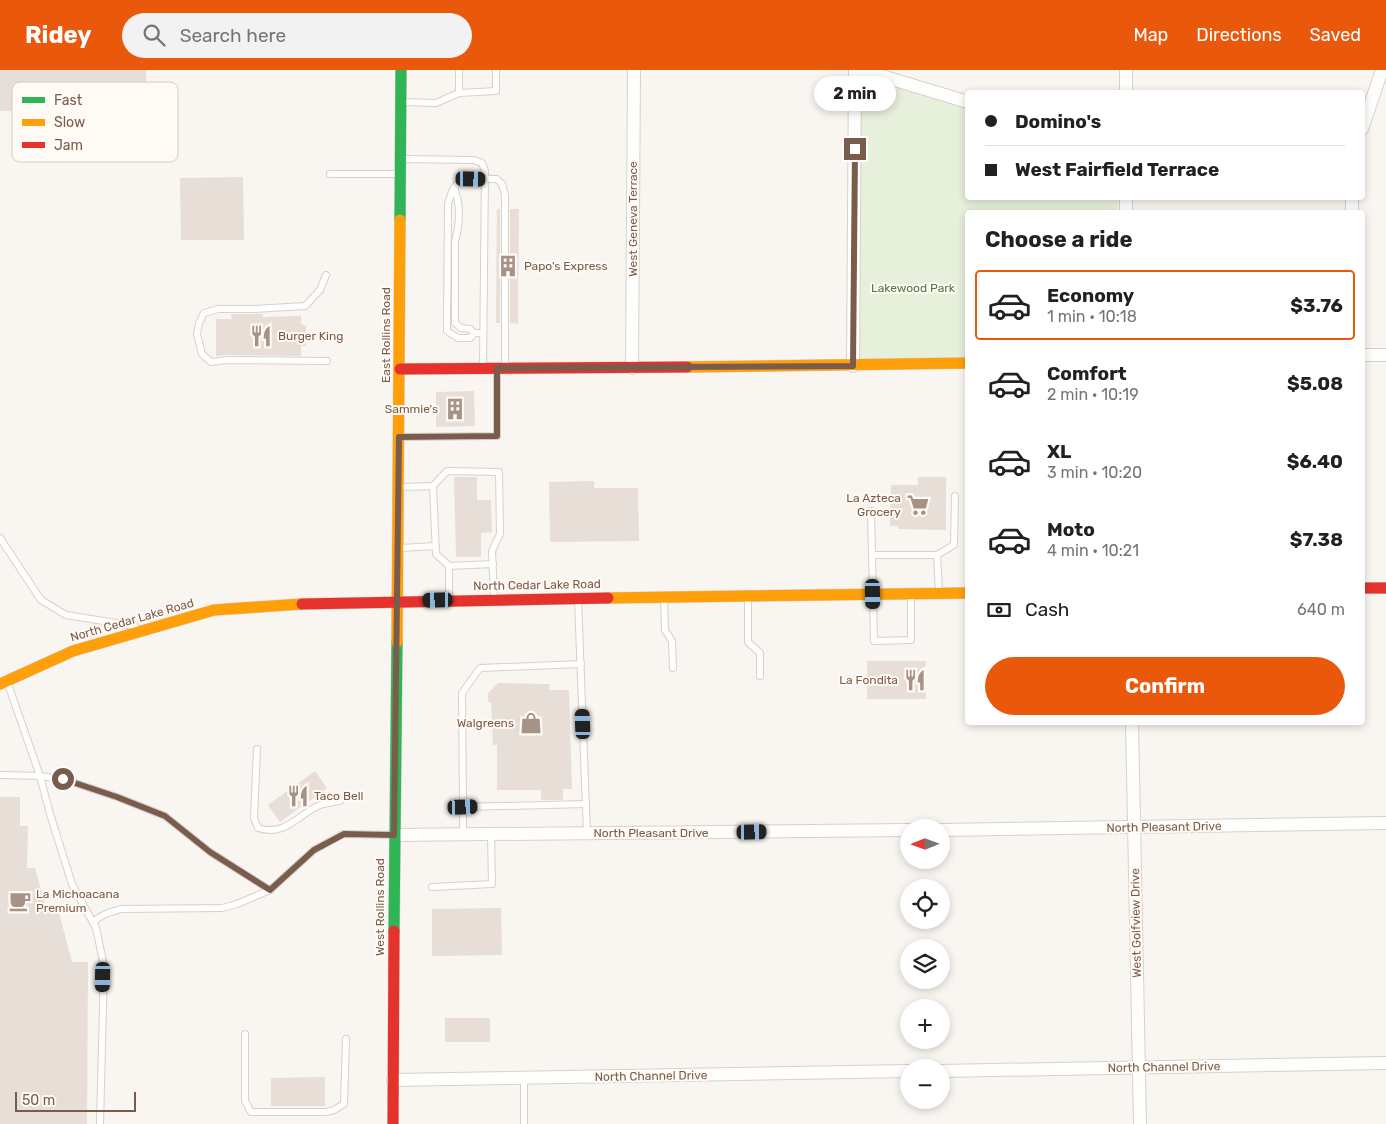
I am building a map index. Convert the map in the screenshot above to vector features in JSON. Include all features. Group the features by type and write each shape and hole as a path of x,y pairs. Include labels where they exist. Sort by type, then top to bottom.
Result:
{"main road":[{"name":"East Rollins Road","path":"398,601 401,70"},
{"path":"400,368 632,368 965,363"},
{"path":"1365,588 1386,588"},
{"name":"North Cedar Lake Road","path":"3,682 73,651 214,610 287,604 398,601 965,593"},
{"name":"West Rollins Road","path":"393,1124 394,835 398,601"}],"street":[{"name":"West Geneva Terrace","path":"632,368 634,70"},
{"path":"853,366 855,70"},
{"path":"862,70 965,101"},
{"path":"1126,70 1126,90"},
{"path":"1365,120 1382,70"},
{"path":"1365,355 1386,355"},
{"name":"West Golfview Drive","path":"1132,725 1140,1124"},
{"name":"North Pleasant Drive","path":"950,830 1386,823"},
{"name":"North Pleasant Drive","path":"394,835 900,830"},
{"name":"North Channel Drive","path":"950,1071 1386,1063"},
{"name":"North Channel Drive","path":"393,1080 900,1071"}],"lane":[{"path":"459,70 459,93"},
{"path":"401,102 436,103 459,93 496,91 496,70"},
{"path":"401,159 474,160 482,163 485,171 482,368"},
{"path":"330,174 401,174"},
{"path":"399,437 497,436 501,368 505,195 502,184 498,179 462,181 454,188 448,204 447,331 458,338 470,338 475,333"},
{"path":"454,188 458,198 458,228 455,241 455,323 462,328 470,328 475,333 483,333"},
{"path":"326,275 320,290 305,306 218,309 204,313 199,323 197,334 202,354 211,362 227,360 327,361"},
{"path":"399,487 433,486 446,472 498,472 500,534 492,551 494,600"},
{"path":"433,486 436,554 449,566 493,564"},
{"path":"872,555 937,555 954,544 955,496"},
{"path":"871,511 874,641 911,640 911,594"},
{"path":"0,538 41,600 66,615 149,629"},
{"path":"398,548 436,546"},
{"path":"937,555 939,594"},
{"path":"449,566 449,600"},
{"path":"748,596 748,642 760,653 760,676"},
{"path":"664,597 665,630 672,641 673,668"},
{"path":"578,598 587,834"},
{"path":"463,835 462,693 480,668 581,664"},
{"path":"3,682 40,776 72,884 96,928 104,966 100,1124"},
{"path":"257,749 254,818 258,828 277,830 319,806 340,801"},
{"path":"0,775 40,776 63,779 165,816 210,852 270,890"},
{"path":"463,807 586,804"},
{"path":"93,923 108,912 121,909 222,908 237,904 270,890 314,850 344,834 394,835"},
{"path":"432,887 492,884 492,834"},
{"path":"245,1034 245,1101 251,1112 326,1112 344,1104 346,1039"},
{"path":"524,1078 524,1124"}],"green space":[{"name":"Lakewood Park","path":"859,82 965,100 965,200 1118,200 1117,210 965,210 965,363 859,366"}],"building":[{"path":"0,70 146,70 146,82 12,82 12,111 0,111"},
{"path":"243,177 244,240 181,240 180,178"},
{"path":"497,209 500,209 500,323 496,323"},
{"path":"510,209 519,209 518,324 510,323"},
{"name":"Burger King","path":"231,314 262,314 263,317 301,316 301,324 306,326 306,346 301,346 301,356 216,356 216,319 232,319"},
{"name":"Sammie's","path":"474,391 475,426 436,427 436,392"},
{"path":"454,477 477,477 477,500 491,500 492,532 481,533 481,557 456,557"},
{"name":"La Azteca Grocery","path":"918,477 946,477 946,530 898,529 898,526 890,526 891,485 918,485"},
{"path":"594,481 594,488 638,488 639,541 550,542 549,482"},
{"path":"867,661 926,661 926,699 867,699"},
{"name":"Walgreens","path":"498,683 550,684 549,690 569,690 572,789 563,789 563,800 541,800 541,790 497,790 497,745 493,745 491,702 488,702 488,693"},
{"name":"Taco Bell","path":"315,771 327,788 280,822 268,805"},
{"path":"0,797 20,797 20,826 28,826 27,868 35,868 47,912 58,909 72,962 88,962 87,1124 0,1124"},
{"path":"501,908 502,955 432,956 432,909"},
{"path":"445,1018 490,1018 490,1042 445,1042"},
{"path":"325,1077 325,1106 271,1106 271,1078"}],"traffic: fast":[{"path":"400,220 401,70"},
{"path":"394,931 397,642"}],"traffic: slow":[{"path":"397,642 400,220"},
{"path":"687,367 965,363"},
{"path":"608,598 965,593"},
{"path":"0,684 73,651 214,610 302,604"}],"traffic: jam":[{"path":"400,369 687,367"},
{"path":"1365,588 1386,588"},
{"path":"302,604 608,598"},
{"path":"393,1124 394,931"}],"place":[{"name":"Papo's Express","path":"508,266"},
{"name":"Burger King","path":"261,336"},
{"name":"Sammie's","path":"455,409"},
{"name":"La Azteca Grocery","path":"918,505"},
{"name":"La Fondita","path":"915,680"},
{"name":"Walgreens","path":"531,723"},
{"name":"Taco Bell","path":"298,796"},
{"name":"La Michoacana Premium","path":"20,901"}],"route":[{"path":"63,779 165,816 210,852 270,890 314,850 344,834 394,835 399,437 497,436 497,368 853,366 855,149"}]}
